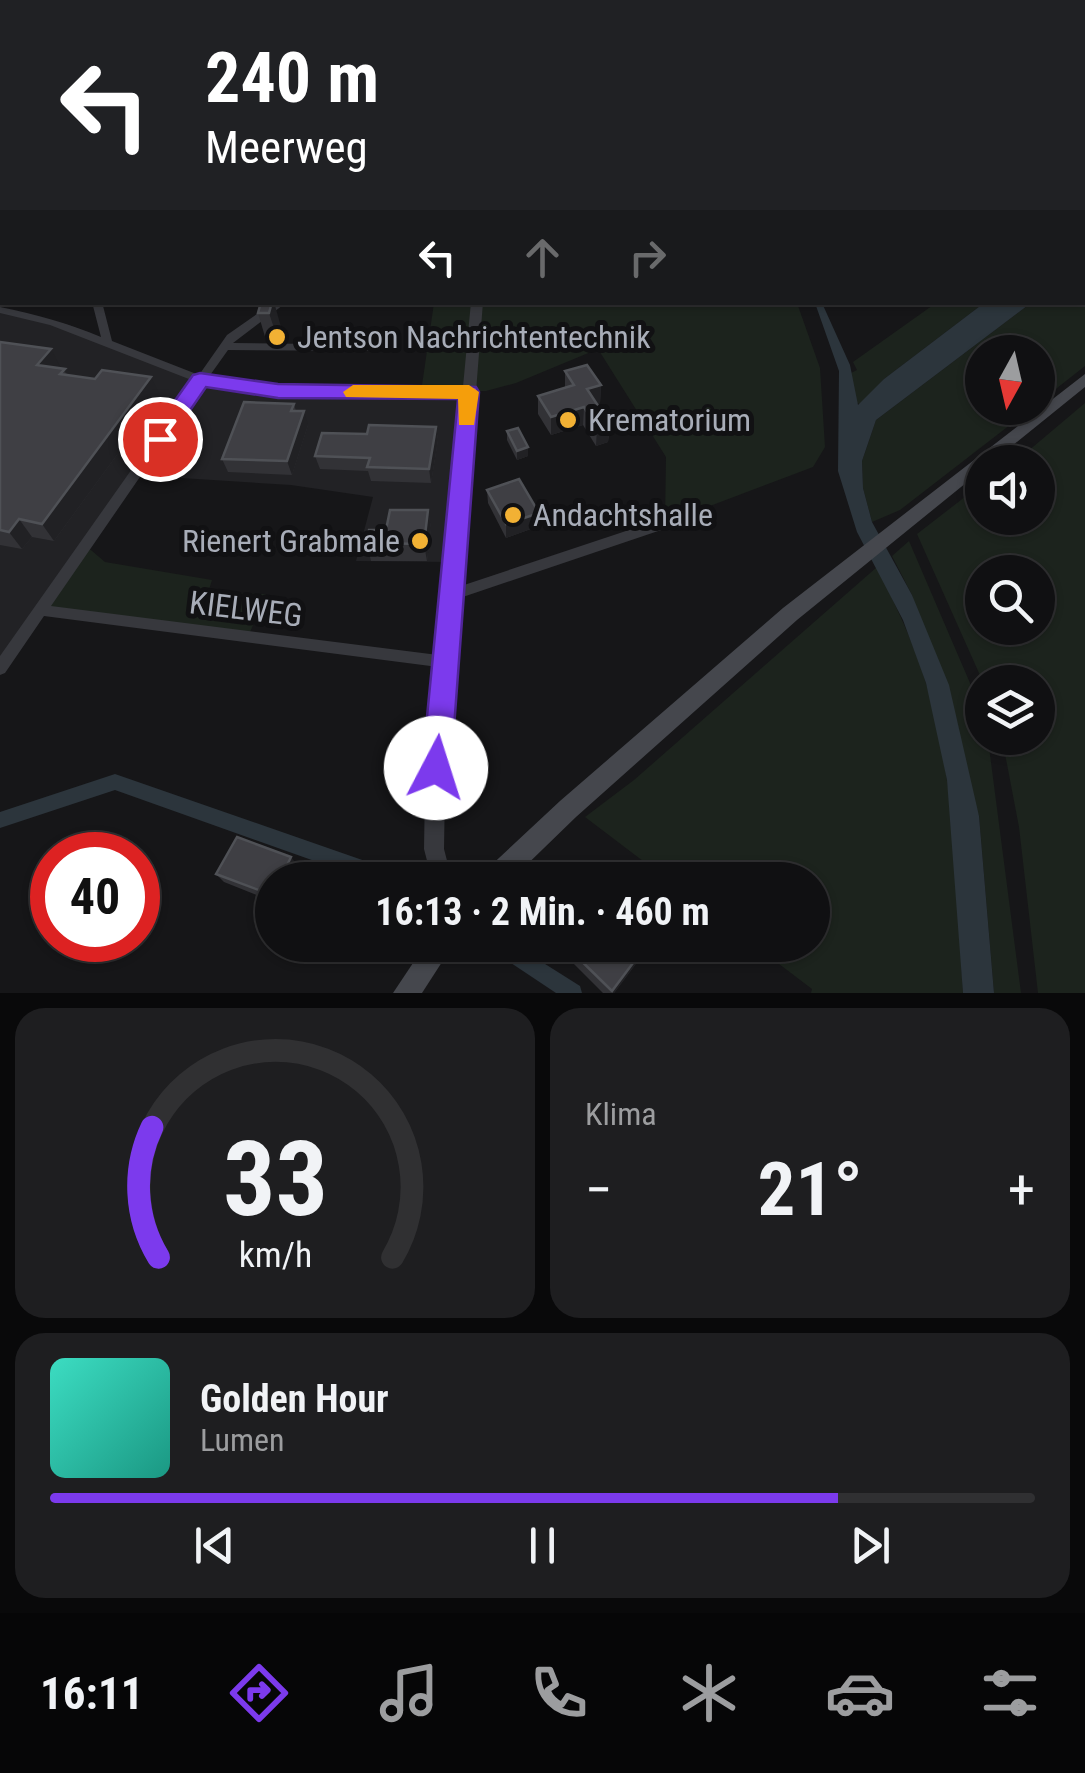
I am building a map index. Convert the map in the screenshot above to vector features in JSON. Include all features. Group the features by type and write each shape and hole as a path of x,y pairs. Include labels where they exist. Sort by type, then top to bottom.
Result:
{"main road":[{"path":"513,862 610,772 840,574 1085,380"},
{"path":"406,993 428,962"}],"street":[{"path":"56,0 70,0"},
{"path":"98,305 106,341"},
{"path":"0,668 225,346 255,318 277,305"},
{"path":"437,862 433,825 477,305"},
{"path":"0,310 53,320 200,380 278,391 469,392"},
{"path":"225,346 394,348"},
{"path":"451,595 665,524"},
{"name":"KIELWEG","path":"40,610 446,662"}],"shaded area":[{"path":"434,305 798,305 820,368 825,447 813,467 665,523 666,457 598,349 516,383 486,391 421,392"},
{"path":"816,305 823,305 850,365 858,405 884,379 981,305 1028,305 989,335 965,335 965,353 876,420 862,461 863,488 872,522 912,595 949,685 979,816 994,993 963,993 947,780 926,683 903,620 857,532 838,471 839,371"},
{"path":"933,305 981,305 884,379 861,404 855,403 851,373 857,370 853,362"},
{"path":"1028,305 1085,305 1085,366 1055,390 1055,335 989,335"},
{"path":"0,310 69,325 201,380 278,391 469,392 451,562 356,561 373,497 291,485 134,475 0,668"},
{"path":"965,353 965,425 1010,425 984,445 965,445 965,460 900,510 872,522 863,488 862,461 876,420"},
{"path":"1085,403 1085,993 1038,993 1019,827 1005,755 1055,755 1055,665 975,665 966,645 1055,645 1055,555 965,555 965,642 917,534 965,497 965,535 1055,535 1055,445 1035,445"},
{"path":"909,541 965,671 965,755 990,755 1021,993 994,993 979,816 912,595 892,556"},
{"path":"85,545 105,562 212,580 208,593 266,594 248,637 40,610"},
{"path":"877,567 920,665 943,756 953,835 963,993 811,993 812,989 776,962 830,962 830,862 644,862 585,817 634,780"}],"building":[{"path":"260,305 271,305 269,313 258,313"},
{"path":"0,342 51,349 37,365 65,369 60,374 95,379 102,370 151,377 42,524 19,519 9,532 0,530"},
{"path":"587,365 601,385 587,389 610,424 597,428 584,407 551,417 538,396 574,385 565,371"},
{"path":"244,402 294,404 291,411 304,411 287,461 222,459"},
{"path":"369,425 436,427 429,469 367,467 370,458 315,456 322,433 367,434"},
{"path":"518,428 528,447 517,451 507,431"},
{"path":"519,479 539,513 506,524 487,490"},
{"path":"390,510 428,510 424,544 367,543 369,530 386,530"},
{"path":"237,837 291,857 289,862 255,862 255,889 216,874"},
{"path":"582,962 634,962 612,991"}],"waterway":[{"path":"0,820 115,782 342,862"},
{"path":"525,962 573,993"}],"slow traffic":[{"path":"353,392 469,392 466,420"}],"place":[{"name":"Jentson Nachrichtentechnik","path":"277,337"},
{"name":"Krematorium","path":"568,420"},
{"name":"Andachtshalle","path":"513,515"},
{"name":"Rienert Grabmale","path":"420,541"}],"route":[{"path":"160,439 200,380 278,391 469,392 436,768"}]}
